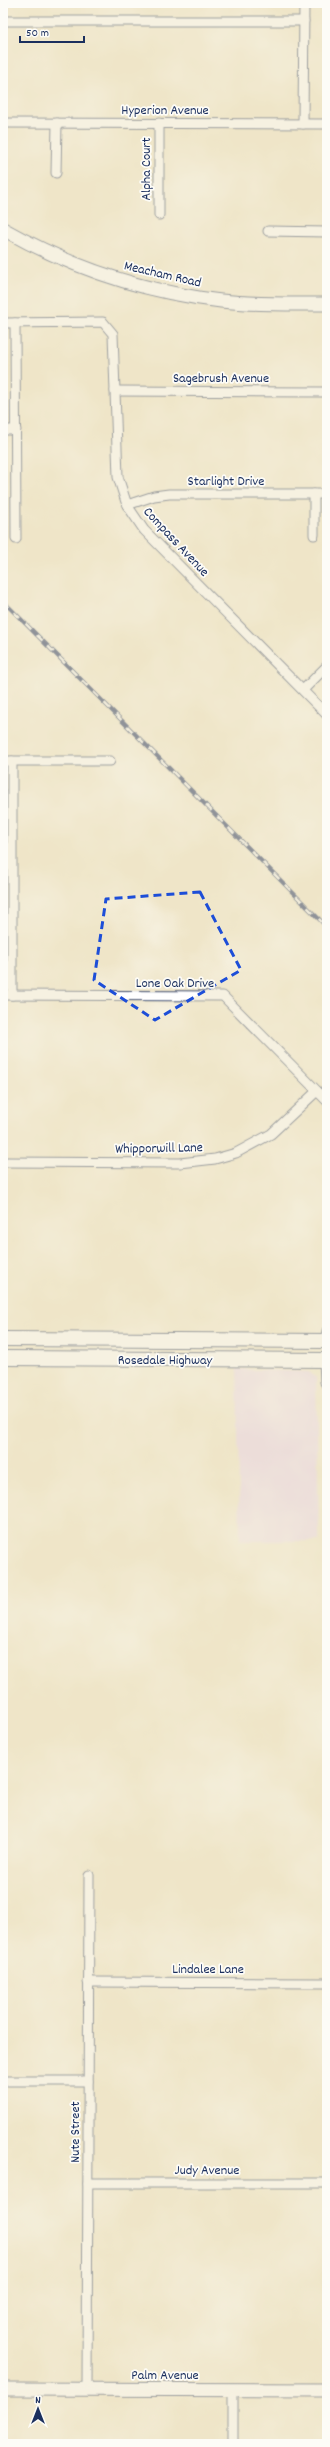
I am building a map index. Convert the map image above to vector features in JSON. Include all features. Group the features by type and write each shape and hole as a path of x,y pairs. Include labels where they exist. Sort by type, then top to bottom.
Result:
{"main road":[{"name":"Rosedale Highway","path":"3,1340 326,1337"},
{"path":"196,1359 221,1353 311,1353 317,1351 326,1337"},
{"path":"3,1347 24,1347 51,1340"},
{"name":"Rosedale Highway","path":"3,1358 327,1359"}],"street":[{"path":"304,3 304,124"},
{"path":"3,21 304,21"},
{"name":"Hyperion Avenue","path":"3,122 327,124"},
{"path":"56,173 57,123"},
{"name":"Alpha Court","path":"159,123 159,215"},
{"name":"Meacham Road","path":"3,229 48,253 83,268 156,290 222,301 260,304 327,304"},
{"path":"268,231 327,232"},
{"name":"Compass Avenue","path":"3,323 102,322 113,334 116,461 120,484 127,505 144,530 327,714"},
{"path":"16,323 16,539"},
{"name":"Sagebrush Avenue","path":"115,391 327,392"},
{"path":"3,430 16,430"},
{"name":"Starlight Drive","path":"127,505 154,496 170,494 327,494"},
{"path":"314,494 314,534"},
{"path":"303,690 327,666"},
{"path":"7,995 8,761 110,762"},
{"name":"Lone Oak Drive","path":"7,995 223,996 327,1101"},
{"name":"Whipporwill Lane","path":"3,1162 180,1163 215,1159 236,1153 271,1134 317,1091"},
{"path":"327,1359 327,1382"},
{"name":"Nute Street","path":"87,2389 89,1875"},
{"name":"Lindalee Lane","path":"88,1982 327,1983"},
{"path":"3,2081 88,2081"},
{"name":"Judy Avenue","path":"88,2183 327,2183"},
{"name":"Palm Avenue","path":"3,2389 327,2390"},
{"path":"233,2390 233,2444"}],"highlighted area":[{"path":"200,892 241,970 155,1020 94,980 106,899"}],"shaded area":[{"path":"237,1369 309,1372 316,1378 319,1541 240,1541"}],"railway":[{"path":"3,601 327,927"}]}
